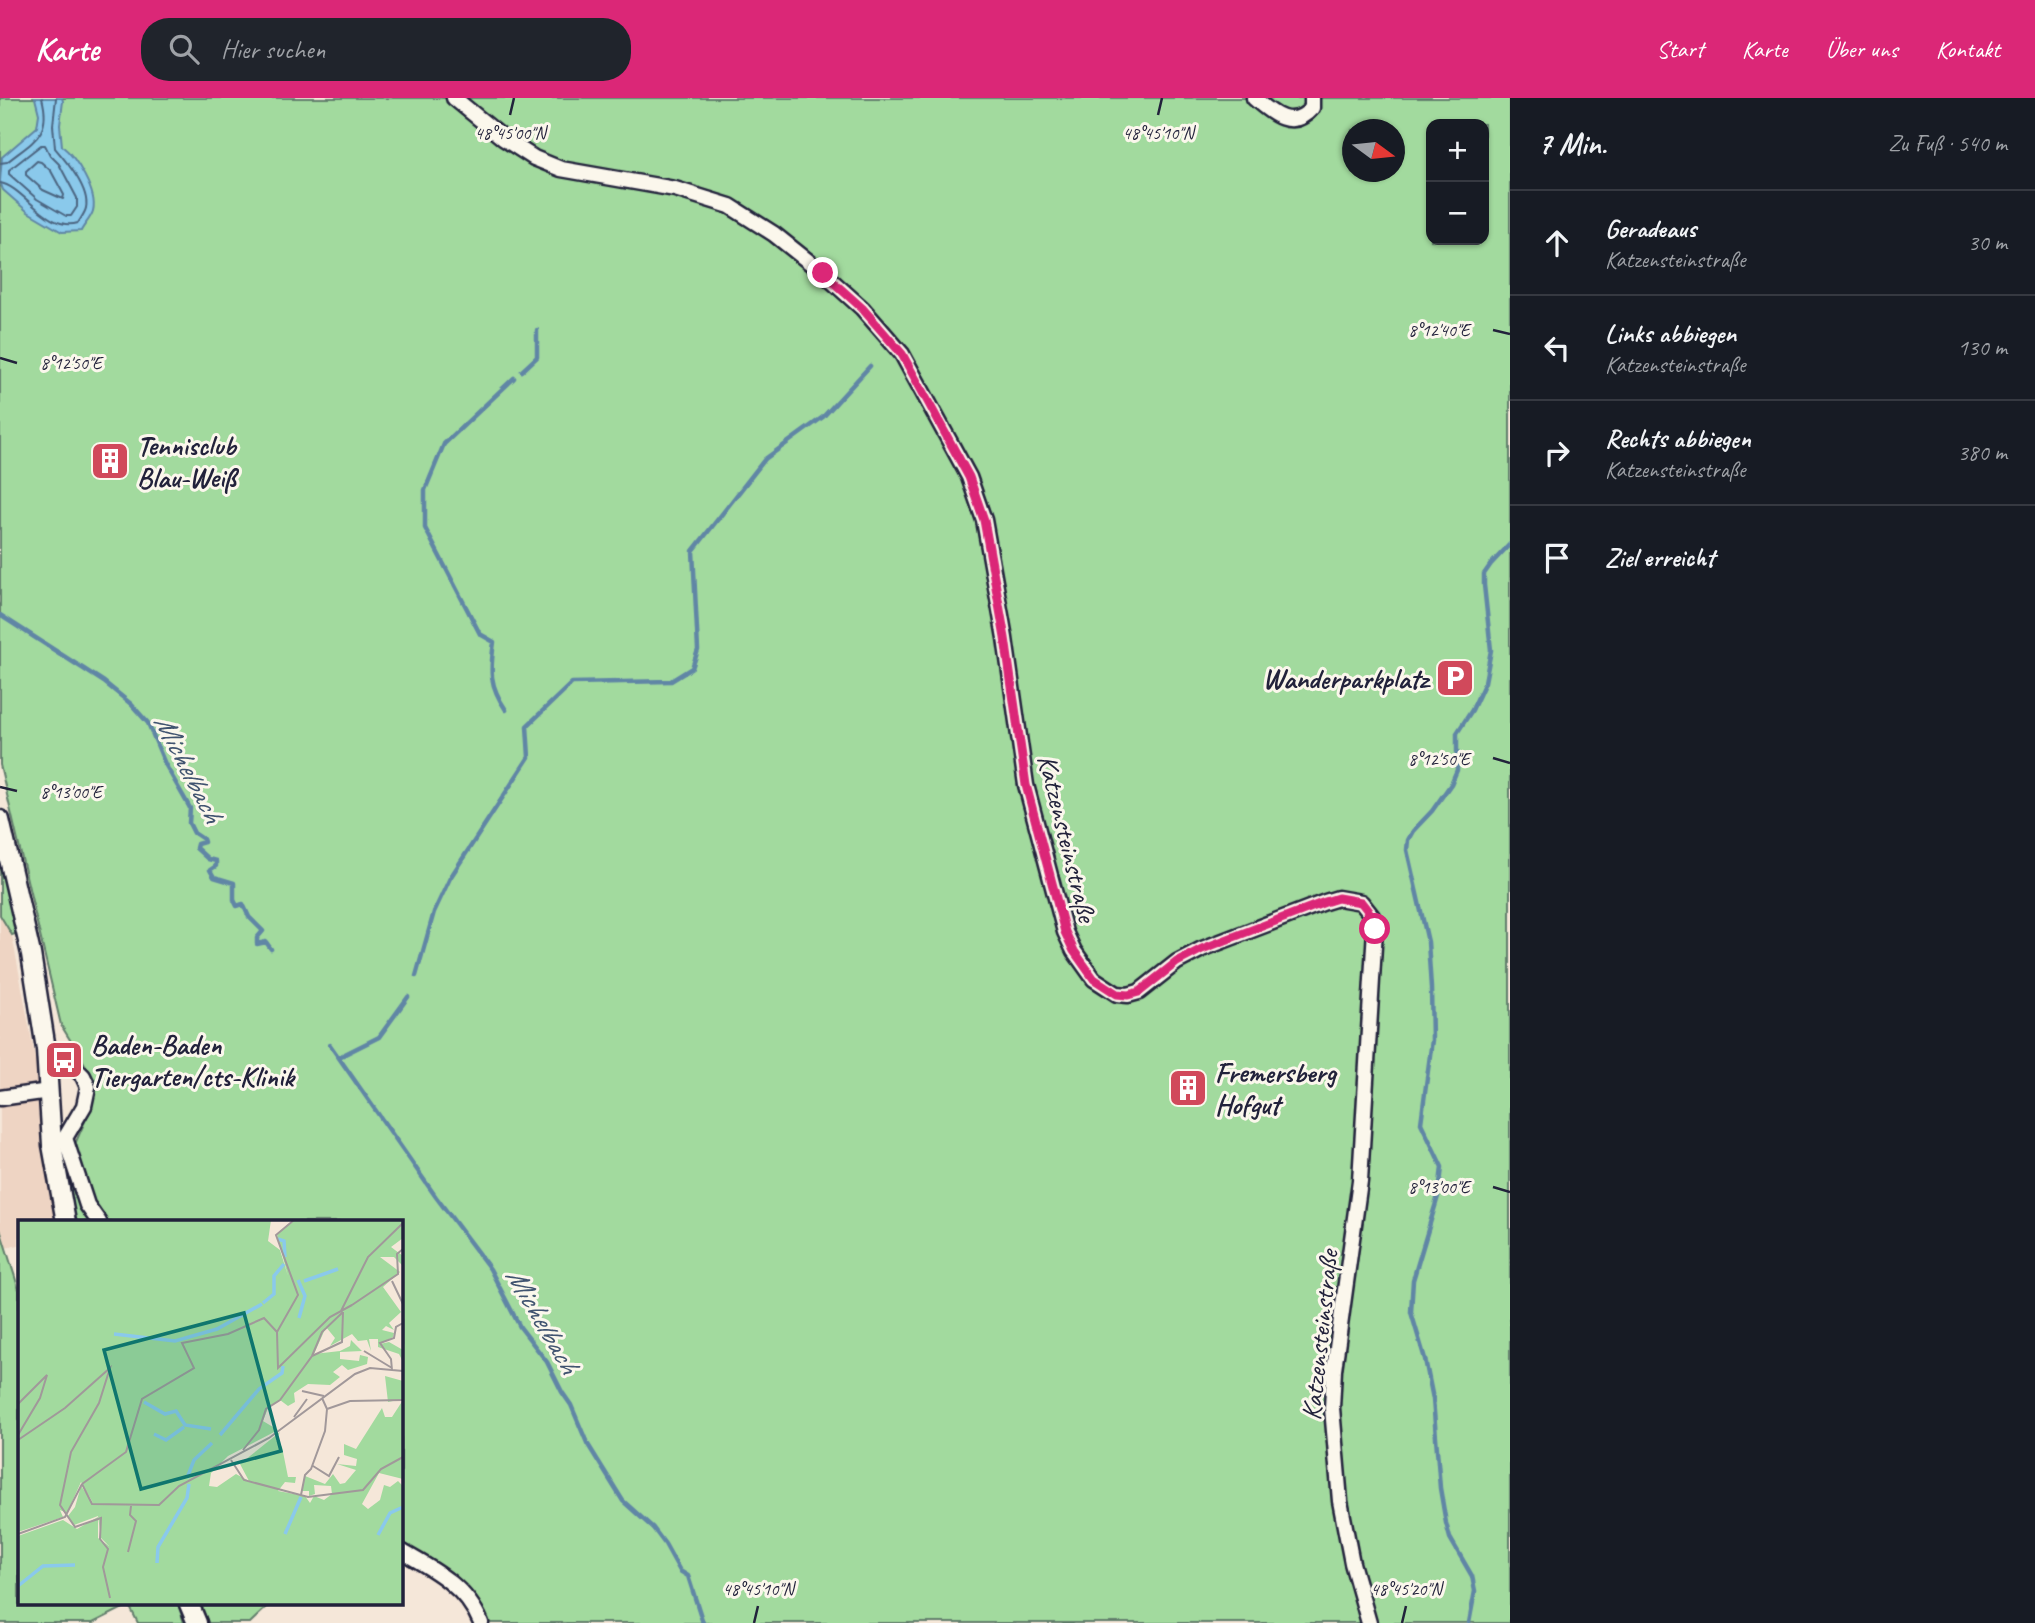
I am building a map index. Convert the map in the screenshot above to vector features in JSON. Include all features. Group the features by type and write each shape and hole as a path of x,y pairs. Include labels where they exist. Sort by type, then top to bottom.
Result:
{"main road":[{"path":"0,820 31,954 58,1141 66,1220"},
{"path":"190,1606 197,1623"}],"street":[{"name":"Katzensteinstraße","path":"454,98 503,138 534,158 561,169 675,189 730,206 774,234 823,273 862,308 902,354 969,477 984,520 1005,638 1026,785 1065,932 1074,951 1094,979 1117,994 1139,992 1177,962 1202,949 1307,908 1338,898 1361,902 1367,908 1375,929 1365,1118 1360,1181 1334,1370 1332,1408 1340,1500 1352,1563 1369,1623"},
{"path":"1254,98 1273,114 1292,120 1305,116 1312,108 1312,98"},
{"path":"47,1068 75,1068 88,1087 84,1106 58,1141 87,1205 98,1220"},
{"path":"0,1098 49,1091"},
{"path":"402,1552 432,1568 462,1592 481,1623"}],"shaded area":[{"path":"0,915 12,935 66,1220 18,1220 18,1245 5,1248 0,1229"}],"green space":[{"path":"0,98 1510,98 1510,1623 480,1623 476,1611 402,1552 402,1220 76,1220 65,1188 84,1174 75,1144 93,1103 94,1079 61,1025 0,765"},
{"path":"0,839 27,930 12,935 0,915"},
{"path":"0,1229 18,1287 18,1606 127,1606 93,1623 0,1623"},
{"path":"130,1606 179,1606 184,1623 138,1623"},
{"path":"202,1606 268,1606 250,1623 208,1623"}],"water":[{"path":"35,98 62,98 62,146 85,176 94,203 92,214 81,231 62,232 28,212 3,190 0,181 2,157 37,127 39,114"}],"waterway":[{"path":"522,371 537,357 537,330"},
{"path":"416,976 434,912 450,878 529,757 527,726 572,683 671,681 692,668 698,650 693,551 765,459 823,417 870,366"},
{"path":"506,710 496,693 492,678 494,642 480,634 425,528 425,490 444,444 514,378"},
{"path":"1469,1623 1475,1591 1472,1576 1450,1538 1446,1523 1440,1488 1433,1399 1411,1312 1413,1280 1439,1193 1442,1167 1421,1123 1432,1040 1431,988 1428,942 1407,850 1413,831 1432,811 1451,784 1457,770 1457,733 1485,682 1491,650 1484,574 1510,544"},
{"name":"Michelbach","path":"0,615 104,682 131,704 148,723 165,764 190,808 189,823 194,833 203,839 204,842 197,844 196,848 208,859 216,861 216,866 210,870 214,877 234,883 234,900 237,906 243,904 249,917 263,931 257,938 257,944 266,942 271,949"},
{"path":"339,1057 379,1037 408,997"},
{"name":"Michelbach","path":"330,1045 490,1269 520,1327 547,1362 571,1405 587,1443 623,1501 653,1528 680,1571 688,1576 703,1623"}],"place":[{"name":"Tennisclub Blau-Weiß","path":"110,461"},
{"name":"Wanderparkplatz","path":"1455,678"},
{"name":"Baden-Baden Tiergarten/cts-Klinik","path":"64,1060"},
{"name":"Fremersberg Hofgut","path":"1188,1088"}],"route":[{"path":"823,273 862,308 902,354 969,477 984,520 1005,638 1026,785 1065,932 1074,951 1094,979 1117,994 1139,992 1177,962 1202,949 1338,898 1361,902 1372,916 1375,929"}]}
